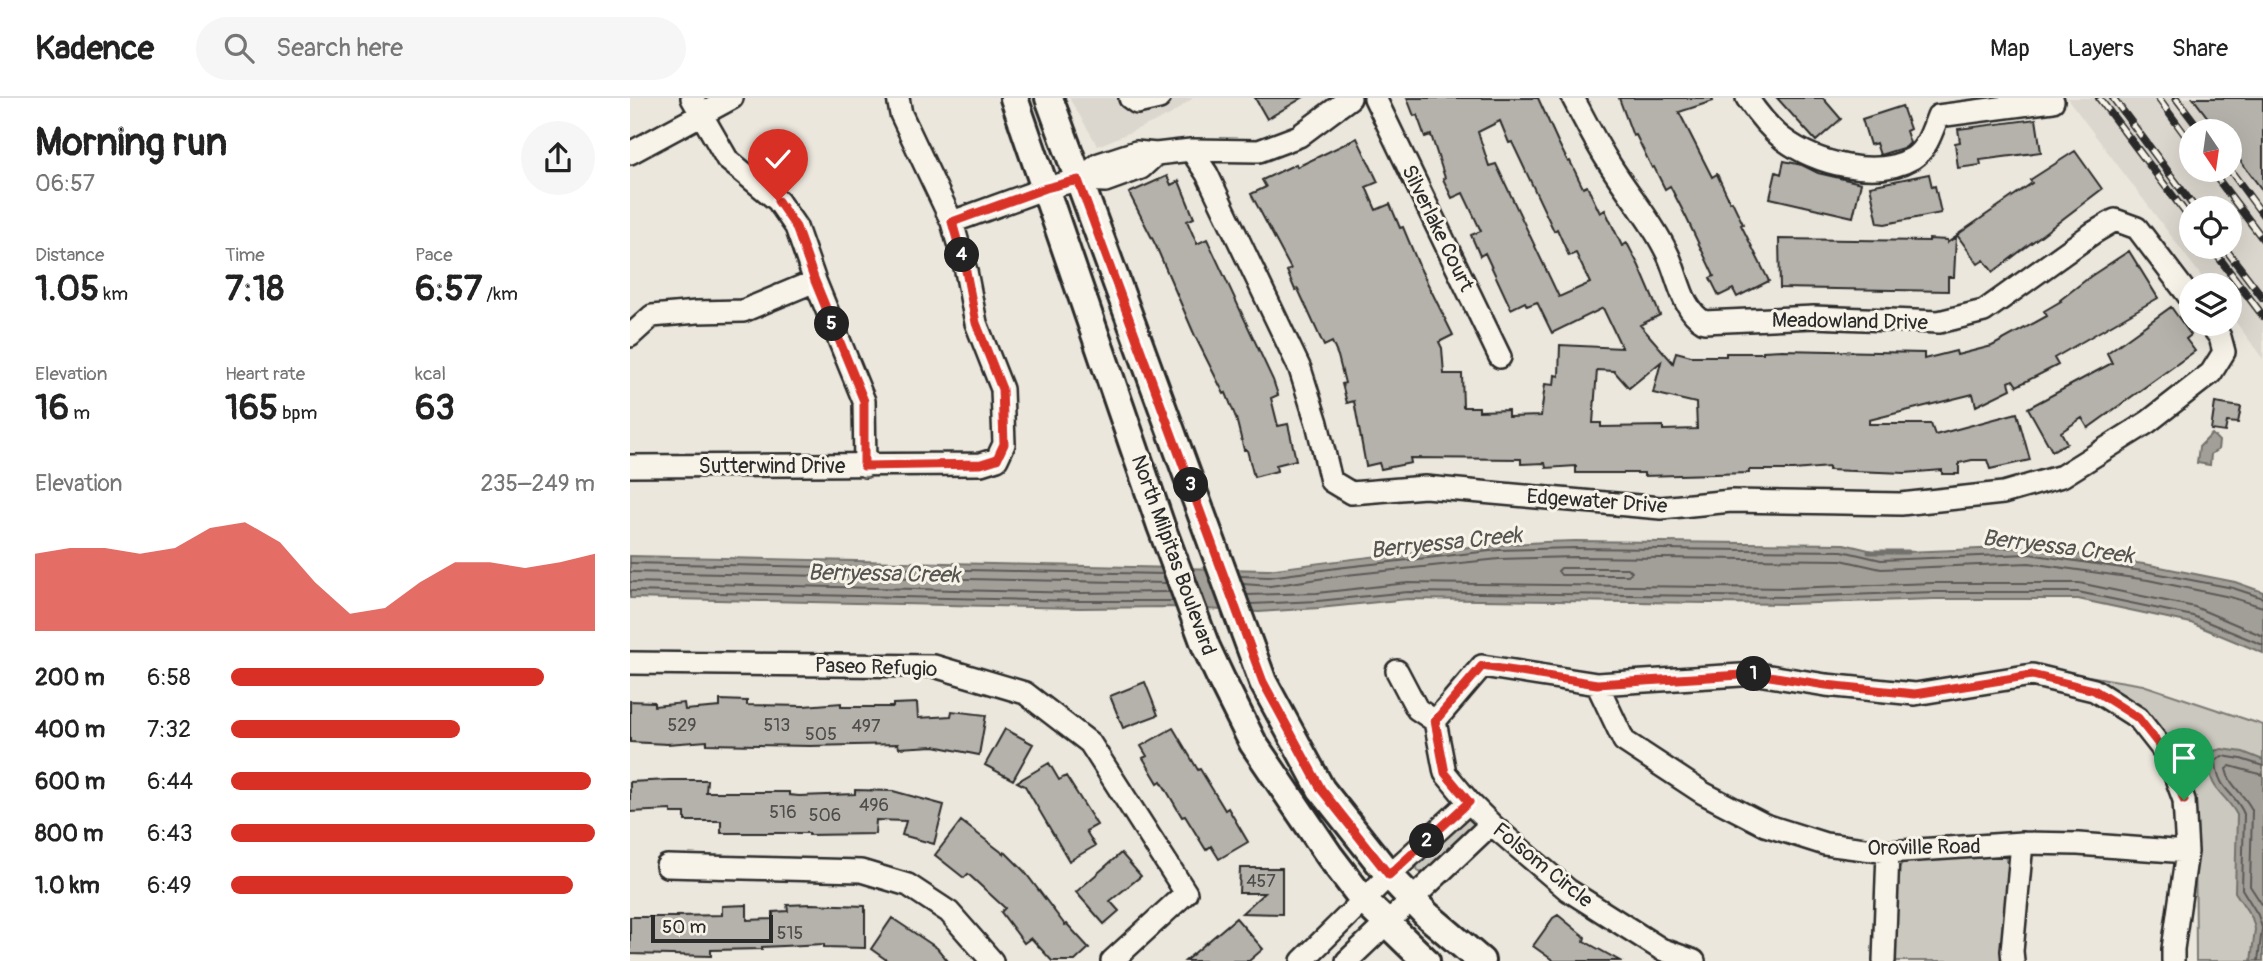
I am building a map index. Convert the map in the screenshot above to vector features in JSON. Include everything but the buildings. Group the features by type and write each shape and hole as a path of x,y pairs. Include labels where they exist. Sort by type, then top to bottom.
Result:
{"main road":[{"name":"North Milpitas Boulevard","path":"1014,98 1161,526 1206,647 1253,743 1279,784 1364,901 1426,961"},
{"name":"North Milpitas Boulevard","path":"1049,98 1263,682 1321,789 1389,875 1481,961"}],"street":[{"path":"630,153 696,106 732,98"},
{"path":"898,98 901,114 952,222 1046,188 1078,180 1099,164 1136,152 1156,154 1191,150 1259,151 1299,136 1350,98"},
{"path":"1130,98 1137,103 1159,98"},
{"name":"Silverlake Court","path":"1375,98 1500,357"},
{"name":"Meadowland Drive","path":"1573,98 1607,160 1646,217 1668,256 1693,316 1704,322 1814,317 1939,322 1984,311 2115,220 2137,228 2179,283"},
{"path":"1747,98 1765,122 1784,139 1818,158 1848,166 1885,168 1914,157 1929,140 1935,107 2053,101"},
{"path":"696,106 727,159 778,201 796,227 864,401 864,466"},
{"name":"Edgewater Drive","path":"1191,150 1207,174 1300,369 1331,481 1351,493 1425,487 1661,508 1731,501 1901,504 2003,493 2062,476 2148,422 2211,373 2224,352 2219,336"},
{"name":"Sutterwind Drive","path":"630,466 981,464 997,459 1004,444 1002,389 976,323 966,271 952,222"},
{"path":"630,336 652,316 743,311 815,281"},
{"name":"Paseo Refugio","path":"630,663 934,666 1026,693 1090,743 1186,893 1112,961"},
{"path":"1397,671 1417,709 1435,721 1482,666 1597,684 1757,674 1826,685 1915,694 2032,675 2094,690 2138,718 2168,756 2184,800 2187,852 2173,961"},
{"name":"Oroville Road","path":"1597,684 1624,741 1703,793 1765,825 1825,844 1888,852 2022,843 2187,852"},
{"name":"Folsom Circle","path":"1435,721 1445,773 1491,824 1568,890 1661,956 1694,961"},
{"path":"1302,961 1389,875 1469,802"},
{"path":"1347,961 1491,824"},
{"path":"2013,961 2022,843"},
{"path":"1884,961 1888,852"},
{"path":"667,866 861,871 908,885 949,912 992,961"}],"shaded area":[{"path":"1069,98 1193,98 1170,115 1098,146"},
{"path":"2067,98 2263,98 2263,359 2242,330 2242,273 2199,273 2188,259 2242,259 2242,196 2179,196 2179,247"},
{"path":"2046,669 2143,685 2263,725 2263,961 2196,961 2195,809 2149,719"},
{"path":"1467,818 1473,823 1473,828 1424,874 1418,871 1416,864"},
{"path":"1978,855 2005,857 2012,872 2005,961 1893,961 1895,874 1902,863"}],"water":[{"path":"2212,434 2219,441 2218,450 2211,454 2210,465 2197,463 2199,447"},
{"path":"1575,541 1844,544 1881,553 2029,547 2150,565 2235,582 2263,592 2263,653 2191,623 2078,599 1934,599 1788,604 1408,599 1259,612 1169,607 1080,608 630,598 630,556 1268,570 1421,551"},
{"path":"2222,749 2243,752 2263,760 2263,961 2251,961 2255,929 2252,918 2235,892 2237,815 2211,778 2209,757 2214,751"}],"waterway":[{"name":"Berryessa Creek","path":"1869,552 1908,552"}],"railway":[{"path":"2099,98 2179,204"},
{"path":"2113,98 2186,196"},
{"path":"2158,98 2179,127"},
{"path":"2176,98 2192,119"},
{"path":"2220,182 2263,239"},
{"path":"2239,182 2263,215"},
{"path":"2220,259 2263,316"},
{"path":"2233,259 2263,298"}],"route":[{"path":"778,201 796,227 864,401 864,466 981,464 997,459 1004,444 1002,389 976,323 966,271 952,222 1046,188 1078,180 1263,682 1321,789 1389,875 1469,802 1445,773 1435,721 1482,666 1597,684 1757,674 1826,685 1915,694 2032,675 2094,690 2138,718 2168,756 2184,800"}]}
